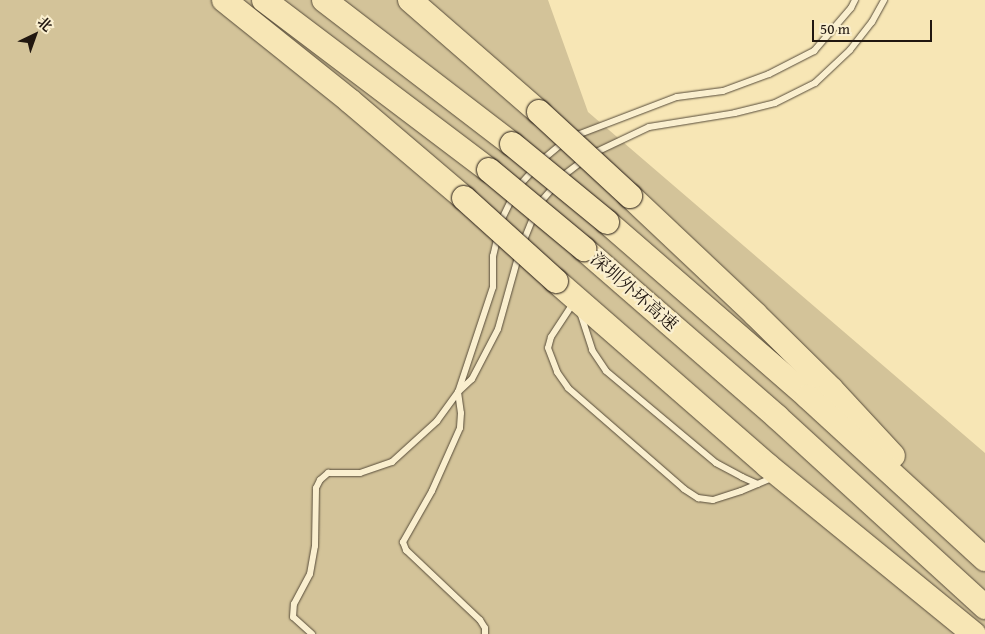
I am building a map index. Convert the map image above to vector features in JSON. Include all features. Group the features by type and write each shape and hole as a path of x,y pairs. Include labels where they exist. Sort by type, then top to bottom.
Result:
{"highway":[{"path":"224,0 364,113 464,198 576,299 784,479 974,634"},
{"name":"深圳外环高速","path":"264,0 489,170 584,249 770,410 985,607"},
{"name":"深圳外环高速","path":"324,0 512,144 607,222 808,397 978,553"},
{"path":"410,0 539,112 755,314 831,389 886,448 978,553"}],"lane":[{"path":"485,634 485,628 480,620 406,550 403,542 432,491 460,428 461,413 458,392 493,287 493,256 502,218 521,183 545,157 566,140 635,111 677,96 723,91 769,74 814,51 851,8 855,0"},
{"path":"312,634 293,616 294,604 310,574 315,546 316,488 320,480 328,473 360,473 392,462 437,421 458,392 472,379 498,329 524,237 540,201 564,175 592,154 649,127 735,113 775,103 815,82 850,50 872,22 884,0"},
{"path":"576,299 551,337 548,348 556,372 568,388 684,489 698,498 713,500 774,477 784,479"},
{"path":"576,299 592,350 606,371 716,463 728,471 758,484"}],"shaded area":[{"path":"0,0 548,0 588,112 985,453 985,634 0,634"}]}
